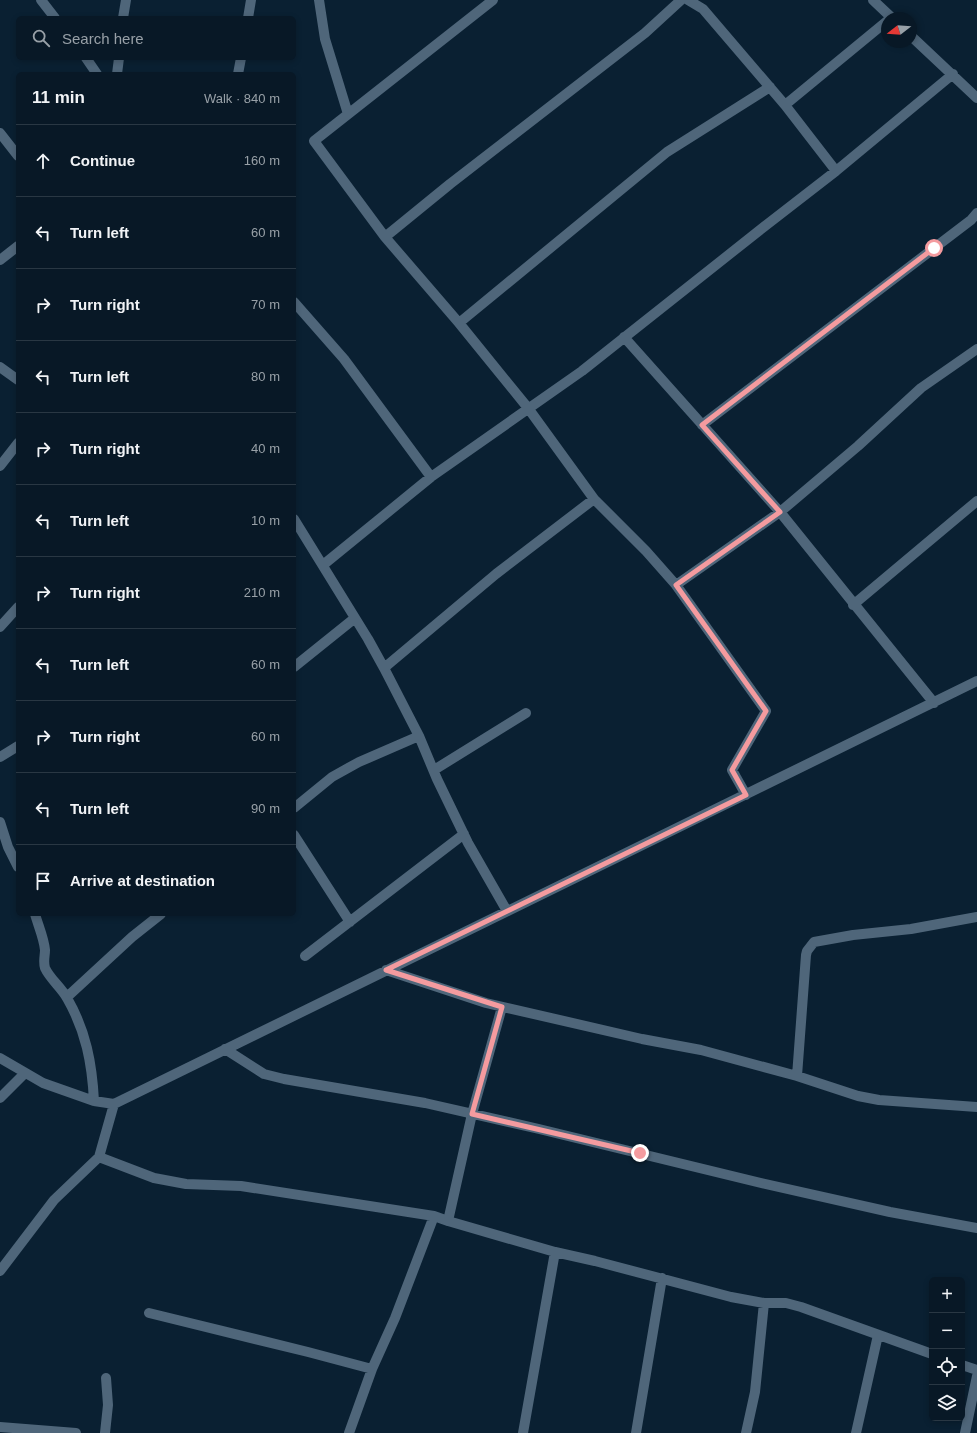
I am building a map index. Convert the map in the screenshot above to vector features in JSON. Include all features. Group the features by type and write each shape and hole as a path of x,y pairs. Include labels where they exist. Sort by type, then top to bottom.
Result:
{"street":[{"path":"41,0 53,16"},
{"path":"123,16 126,0"},
{"path":"248,16 251,0"},
{"path":"319,0 325,39 348,114"},
{"path":"493,0 314,141 385,237 459,323 528,408 594,499 646,551 676,585 766,711 732,770 746,795"},
{"path":"385,237 463,174 645,33 681,0"},
{"path":"688,0 703,9 785,105 836,172"},
{"path":"872,0 884,12"},
{"path":"785,105 881,25"},
{"path":"917,41 977,98"},
{"path":"87,60 96,72"},
{"path":"117,72 118,60"},
{"path":"238,72 241,60"},
{"path":"323,565 431,477 582,371 836,172 953,74"},
{"path":"459,323 667,152 770,87"},
{"path":"0,133 16,153"},
{"path":"702,425 971,220 977,213"},
{"path":"0,260 16,248"},
{"path":"296,304 344,359 431,477"},
{"path":"624,337 780,512 853,605 934,703"},
{"path":"676,585 780,512 858,446 921,388 977,349"},
{"path":"0,367 16,379"},
{"path":"0,466 16,446"},
{"path":"384,668 496,574 594,499"},
{"path":"853,605 977,501"},
{"path":"296,522 384,668 419,736 464,834 507,911"},
{"path":"0,627 16,609"},
{"path":"296,665 355,618"},
{"path":"0,1058 43,1083 94,1100 114,1104 977,681"},
{"path":"434,770 526,713"},
{"path":"296,806 332,776 359,762 419,736"},
{"path":"0,757 16,747"},
{"path":"0,822 8,847 16,862"},
{"path":"306,956 464,834"},
{"path":"296,838 350,922"},
{"path":"0,854 8,847"},
{"path":"36,916 45,950 45,967 50,976 67,997 82,1029 89,1054 94,1100"},
{"path":"67,997 132,937 158,916"},
{"path":"796,1076 806,955 807,951 814,942 853,935 911,929 977,917"},
{"path":"386,970 502,1007 642,1039 702,1050 796,1076 858,1096 879,1100 977,1107"},
{"path":"448,1221 472,1114 502,1007"},
{"path":"225,1049 264,1074 284,1080 425,1103 761,1183 890,1212 977,1228"},
{"path":"0,1098 25,1073"},
{"path":"0,1271 54,1200 99,1157 114,1104"},
{"path":"99,1157 154,1178 180,1183 240,1186 434,1216 555,1252 662,1278 731,1297 764,1303 786,1303 801,1307 929,1353"},
{"path":"348,1433 372,1369 395,1318 434,1216"},
{"path":"523,1433 555,1252"},
{"path":"636,1433 662,1278"},
{"path":"746,1433 755,1392 764,1303"},
{"path":"149,1313 372,1369"},
{"path":"856,1433 878,1335"},
{"path":"965,1366 977,1370"},
{"path":"965,1433 977,1376"},
{"path":"105,1433 108,1406 106,1378"},
{"path":"0,1427 40,1432 76,1433"}],"route":[{"path":"640,1153 472,1114 502,1007 386,970 746,795 732,770 766,711 676,585 780,512 702,425 934,248"}]}
